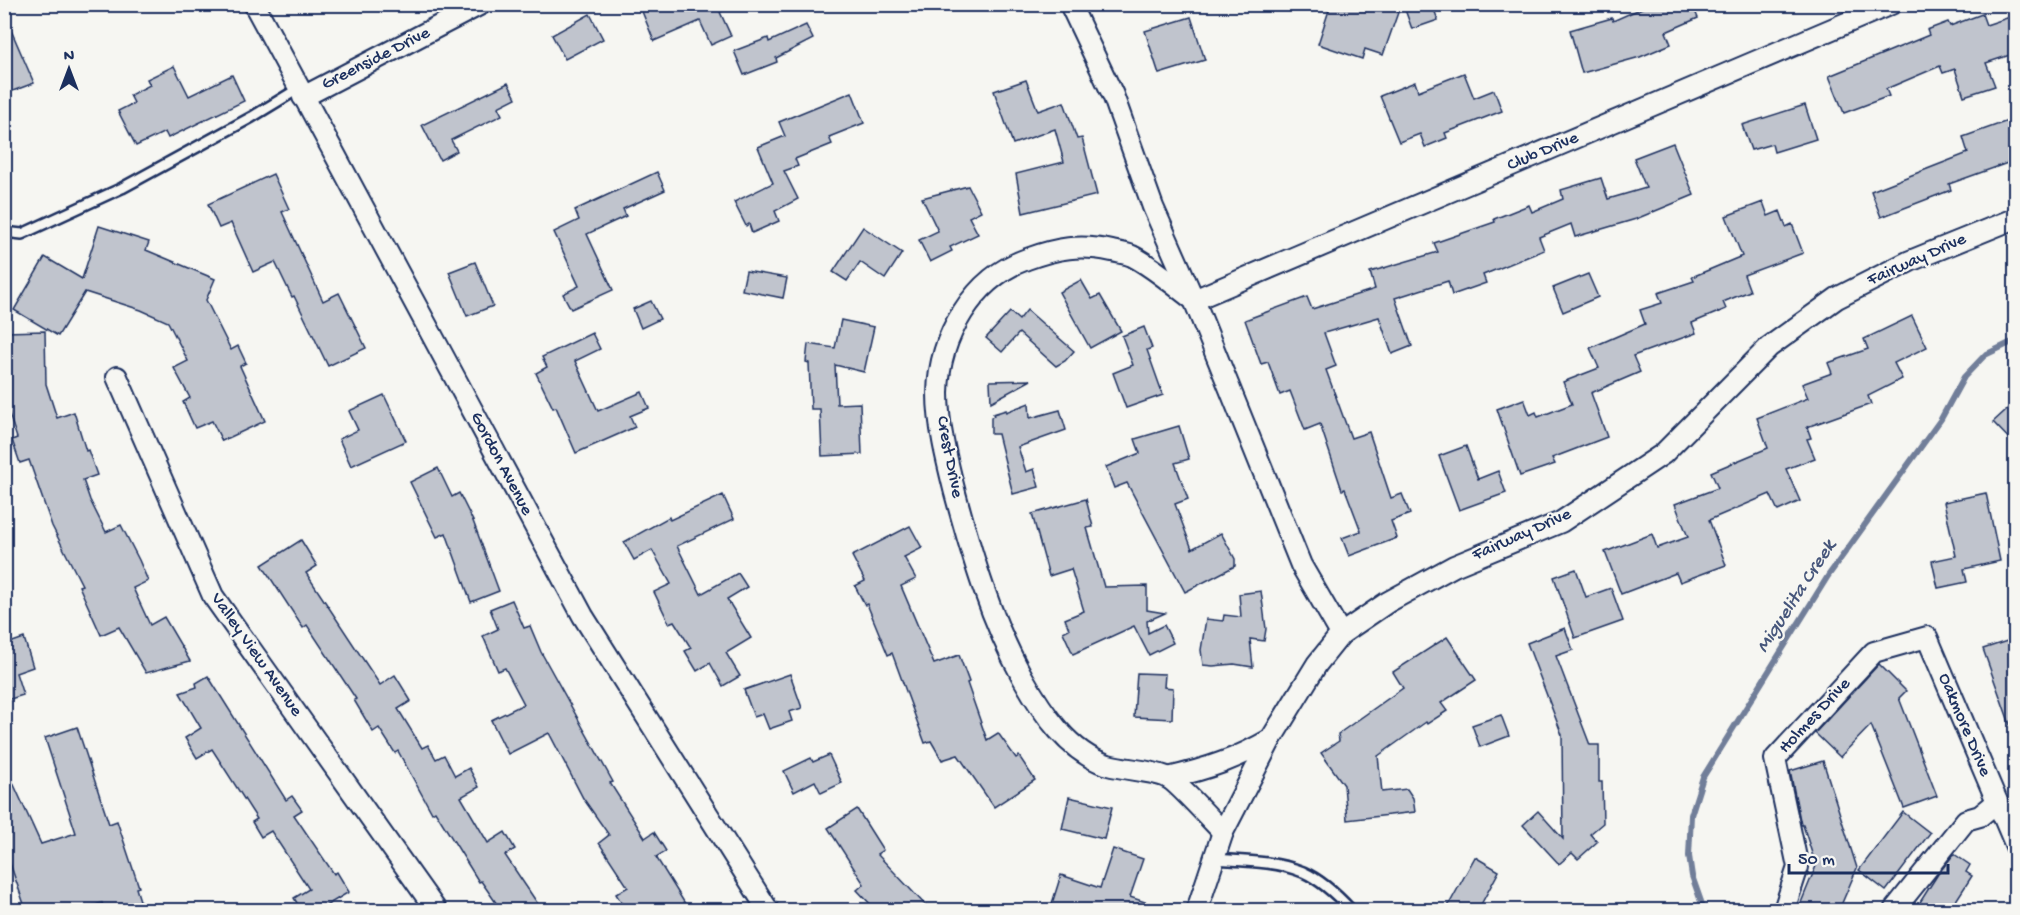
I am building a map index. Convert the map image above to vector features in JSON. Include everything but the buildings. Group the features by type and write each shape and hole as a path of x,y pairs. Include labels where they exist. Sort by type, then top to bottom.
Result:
{"street":[{"name":"Gordon Avenue","path":"254,4 583,616 768,910"},
{"name":"Greenside Drive","path":"300,93 481,4"},
{"path":"1070,4 1113,95 1154,207 1301,565 1341,634"},
{"name":"Club Drive","path":"1194,300 1891,4"},
{"name":"Fairway Drive","path":"1197,910 1223,832 1271,739 1317,664 1341,634 1388,602 1454,566 1560,522 1663,454 1768,347 1837,298 1910,261 2016,218"},
{"name":"Crest Drive","path":"1194,300 1133,256 1091,247 1055,249 1021,261 992,278 969,302 953,327 943,356 938,393 945,452 967,537 999,633 1023,679 1051,723 1077,748 1106,764 1168,777 1205,770 1245,755 1271,739"},
{"name":"Valley View Avenue","path":"117,376 213,596 436,910"},
{"name":"Oakmore Drive","path":"1927,637 2016,846"},
{"name":"Holmes Drive","path":"1784,910 1798,867 1775,759 1874,652 1927,637"},
{"path":"1168,777 1223,832"},
{"path":"1894,910 1950,837 1966,820 1980,816 1997,802"}],"lane":[{"path":"4,232 22,234 122,188 300,93"},
{"path":"1215,859 1283,866 1305,873 1336,894 1351,910"}],"waterway":[{"name":"Miguelita Creek","path":"1704,910 1692,876 1689,856 1691,815 1703,777 1828,576 1941,419 1964,377 1985,355 2016,340"}]}
